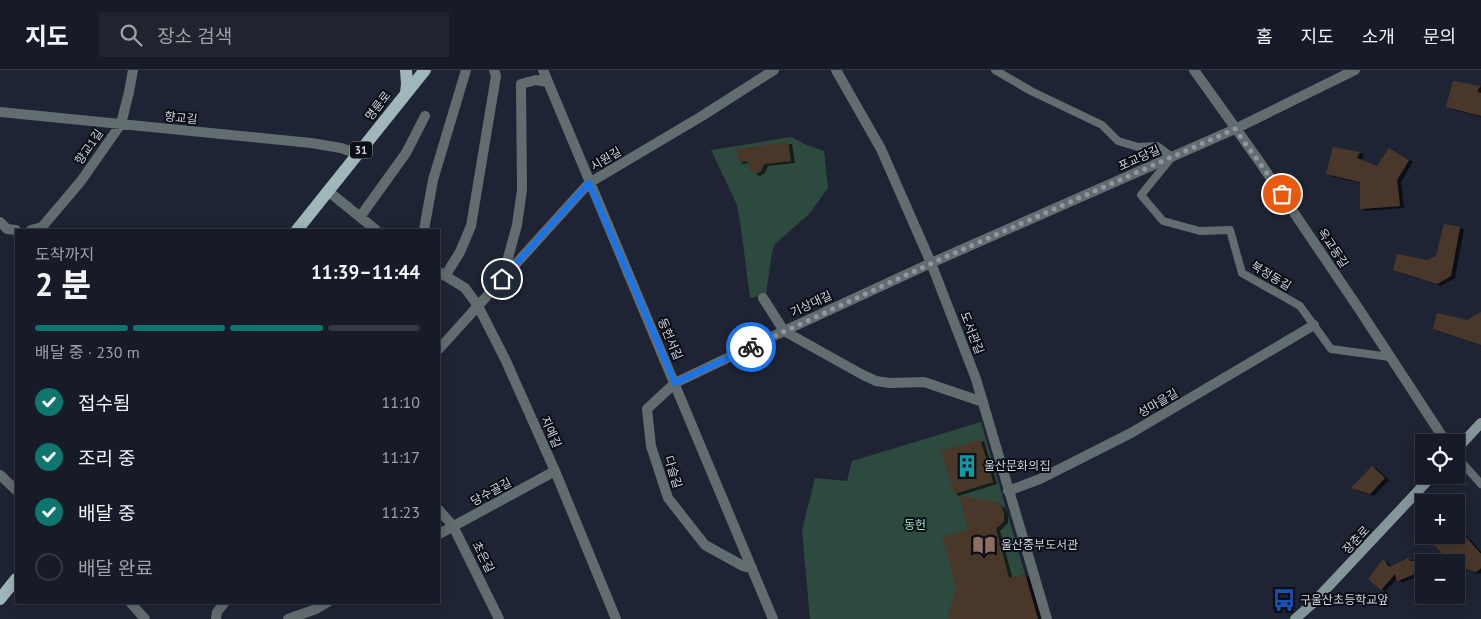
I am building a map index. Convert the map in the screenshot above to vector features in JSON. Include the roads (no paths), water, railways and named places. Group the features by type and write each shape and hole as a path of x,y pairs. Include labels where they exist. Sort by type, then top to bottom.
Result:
{"main road":[{"path":"406,70 408,84 406,93"},
{"name":"명륜로","path":"298,229 425,70"},
{"path":"1465,440 1481,423"},
{"name":"장춘로","path":"1295,619 1312,604 1425,484"},
{"path":"0,599 15,580"}],"street":[{"name":"향교1길","path":"44,229 121,124 133,70"},
{"path":"424,229 433,180 466,70"},
{"path":"442,274 460,252 471,226 496,76 494,70"},
{"name":"동헌서길","path":"543,70 772,619"},
{"name":"시원길","path":"440,348 589,183 702,116 774,70"},
{"name":"도서관길","path":"836,70 881,149 932,263 976,379 1047,619"},
{"name":"옥교동길","path":"1194,70 1259,161 1441,434"},
{"name":"포교당길","path":"932,263 1235,129 1351,71"},
{"path":"502,279 518,225 522,190 521,84 536,80 548,82"},
{"name":"향교길","path":"0,112 311,143 341,148 358,154"},
{"path":"360,217 406,153 425,116"},
{"path":"328,191 375,229"},
{"path":"0,222 7,229 15,230"},
{"name":"기상대길","path":"675,383 784,330 932,263"},
{"name":"지예길","path":"442,274 465,288 478,306 506,361 555,471 616,619"},
{"path":"763,298 784,330 876,381 890,383 924,382 983,402"},
{"name":"성마을길","path":"1008,491 1040,480 1131,433 1314,326"},
{"name":"다슬길","path":"675,383 647,409 652,446 668,498 705,545 743,566 752,568"},
{"name":"당수골길","path":"440,533 555,471"},
{"path":"0,475 15,489"},
{"name":"초은길","path":"440,511 453,526 499,619"},
{"path":"132,604 145,619"},
{"path":"217,615 224,604"},
{"path":"289,619 325,604"}],"lane":[{"path":"995,70 1031,91 1102,125 1118,141 1138,147 1157,146 1172,157"},
{"name":"북정동길","path":"1172,157 1142,195 1163,221 1200,231 1230,230 1242,273 1300,306 1331,349 1390,357"},
{"path":"1465,466 1481,484"}],"place":[{"name":"울산문화의집","path":"967,466"},
{"name":"울산중부도서관","path":"984,545"},
{"name":"구울산초등학교앞","path":"1284,600"}],"park label":[{"name":"동헌","path":"915,525"}]}
